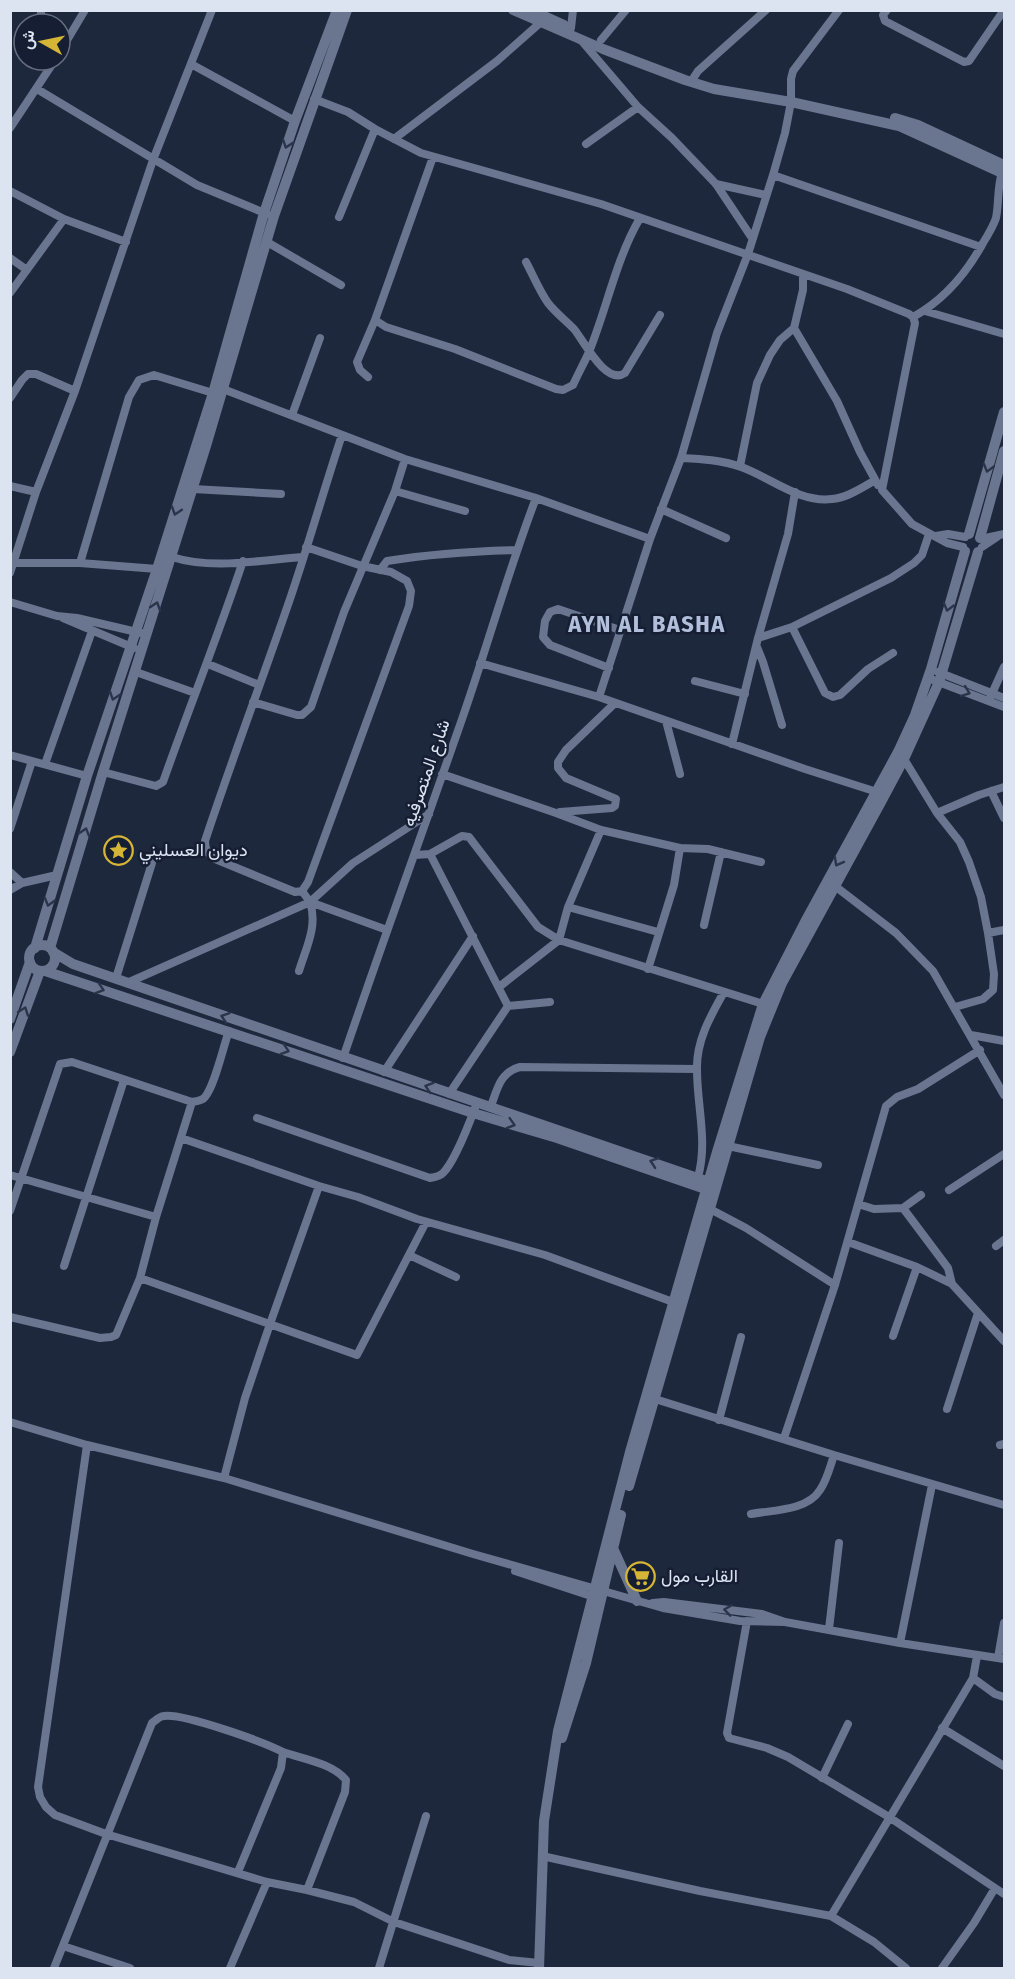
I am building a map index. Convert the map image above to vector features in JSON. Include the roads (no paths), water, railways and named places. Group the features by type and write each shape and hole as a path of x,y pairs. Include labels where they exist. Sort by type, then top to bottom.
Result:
{"street":[{"path":"72,32 85,10"},
{"path":"10,573 36,492 75,391 153,160 213,10"},
{"path":"10,1019 30,962 30,954 35,948 87,776 130,647 142,633 172,557 295,121 337,10"},
{"path":"10,1052 42,971 52,966 54,962 52,950 103,772 142,650 142,633 157,569 267,242 269,214 347,10"},
{"path":"513,10 580,39 704,86 791,99"},
{"path":"531,10 694,77 899,126 1004,170 998,187 995,219 968,269 952,288 925,311 913,317"},
{"path":"571,28 573,10"},
{"path":"601,40 626,10"},
{"path":"694,77 766,10"},
{"path":"599,697 650,539 681,458 717,333 748,254 773,175 785,133 793,71 839,10"},
{"path":"886,10 883,15 885,21 960,61 966,62 990,33 1005,10"},
{"path":"394,139 497,61 540,23"},
{"path":"580,39 638,107 672,138 716,184 752,238"},
{"path":"191,64 295,121"},
{"path":"10,128 48,72"},
{"path":"37,89 153,160 216,194 269,214"},
{"path":"314,99 348,112 413,150 552,189 640,218 858,293 909,314 915,323 882,490"},
{"path":"586,144 638,107"},
{"path":"339,217 375,129"},
{"path":"368,377 360,370 357,362 375,320 433,157"},
{"path":"773,175 981,247"},
{"path":"716,184 766,195"},
{"path":"10,191 64,219 126,242"},
{"path":"375,320 386,327 455,349 563,390 573,385 589,352 618,268 640,218"},
{"path":"10,292 64,219"},
{"path":"267,242 341,285"},
{"path":"10,258 27,270"},
{"path":"526,261 546,300 575,331 589,352 614,375 625,374 660,315"},
{"path":"740,466 757,383 780,340 794,328 803,290 803,275"},
{"path":"925,311 1005,334"},
{"path":"794,328 837,401 874,481 912,524 932,535 948,534 973,543 1001,535"},
{"path":"292,415 320,338"},
{"path":"10,399 28,374 36,374 75,391"},
{"path":"80,563 129,397 139,380 154,375 218,391 292,415 405,459 536,498 650,539"},
{"path":"87,1445 38,1787 40,1797 46,1807 55,1815 144,1847 267,1882 354,1902 394,1922 509,1960 539,1966 546,1805 563,1710 613,1548 626,1496 710,1209 712,1187 763,1004 904,759 940,678 1005,412"},
{"path":"306,547 362,566 391,572 407,581 411,591 409,606 308,882 302,891 295,892 215,859 209,855 205,841 291,594 302,557 342,435"},
{"path":"599,1594 630,1452 673,1302 728,1146 760,1037 772,1006 915,715 1005,451"},
{"path":"681,458 708,459 740,466 795,492 820,500 833,500 874,481"},
{"path":"253,702 297,715 302,715 311,707 335,636 362,566 395,491 405,459"},
{"path":"10,486 36,492"},
{"path":"193,489 281,494"},
{"path":"395,491 465,511"},
{"path":"732,744 788,534 795,492"},
{"name":"شارع المتصرفيه","path":"343,1058 415,855 536,498"},
{"path":"661,509 726,538"},
{"path":"758,643 845,602 914,563 922,555 932,535"},
{"path":"380,570 387,561 423,555 517,550"},
{"path":"172,557 196,561 302,557"},
{"path":"103,772 156,786 160,786 163,782 195,693 208,664 243,561"},
{"path":"13,563 80,563 157,569"},
{"path":"10,602 57,615 142,633"},
{"path":"609,668 550,645 543,637 545,621 550,612 558,609 620,630"},
{"path":"57,615 142,650"},
{"path":"792,627 825,693 833,697 840,695 868,669 893,653"},
{"path":"45,764 92,631"},
{"path":"758,643 782,725"},
{"path":"480,663 599,697 666,722 877,792"},
{"path":"208,664 259,685"},
{"path":"990,697 1005,667"},
{"path":"136,672 195,693"},
{"path":"929,674 990,697 1005,707"},
{"path":"695,681 745,694"},
{"path":"990,697 1005,698"},
{"path":"556,813 615,806 615,799 566,778 558,768 558,762 566,750 615,703"},
{"path":"666,722 680,774"},
{"path":"10,755 87,776"},
{"path":"904,759 937,813 965,852 981,897 994,974 993,990 983,999 955,1008"},
{"path":"10,829 32,761"},
{"path":"442,774 601,830 680,848 698,848 761,862"},
{"path":"937,813 1005,787"},
{"path":"991,791 1005,818"},
{"path":"127,983 310,902 354,863 429,814"},
{"path":"499,987 559,940 568,907 601,830"},
{"path":"415,855 430,854 462,836 469,837 538,927 559,940 763,1004"},
{"path":"648,969 674,885 680,848"},
{"path":"704,925 721,852"},
{"path":"430,854 508,1006"},
{"path":"116,978 152,863"},
{"path":"10,872 22,883"},
{"path":"10,890 22,883 57,875"},
{"path":"832,884 896,933 922,958 938,979 1005,1095"},
{"path":"299,971 314,925 310,902 302,891"},
{"path":"310,902 387,930"},
{"path":"568,907 658,932"},
{"path":"988,933 1005,930"},
{"path":"384,1072 473,936"},
{"path":"35,948 43,946 73,964 384,1072 698,1177 712,1187"},
{"path":"30,962 36,969 42,971 473,1113 712,1187"},
{"path":"698,1177 703,1154 696,1069 706,1024 724,992"},
{"path":"508,1006 550,1002"},
{"path":"449,1094 508,1006"},
{"path":"10,1211 60,1064 72,1062 192,1102 200,1101 206,1096 229,1031"},
{"path":"971,1035 1005,1041"},
{"path":"784,1438 835,1285 886,1106 897,1097 918,1089 980,1050"},
{"path":"491,1106 504,1075 520,1067 696,1069"},
{"path":"63,1266 124,1080"},
{"path":"10,1317 100,1338 111,1337 119,1330 140,1278 156,1217 192,1102"},
{"path":"257,1118 430,1178 438,1177 444,1172 459,1145 477,1102"},
{"path":"181,1138 426,1222 545,1255 673,1302"},
{"path":"728,1146 818,1165"},
{"path":"949,1190 1005,1154"},
{"path":"10,1175 156,1217"},
{"path":"224,1478 245,1398 319,1186"},
{"path":"858,1204 874,1209 903,1208 921,1195"},
{"path":"903,1208 948,1268 952,1284"},
{"path":"710,1209 746,1228 835,1285"},
{"path":"140,1278 357,1355 426,1222"},
{"path":"996,1246 1005,1240"},
{"path":"848,1242 916,1267 952,1284 1005,1341"},
{"path":"409,1255 456,1277"},
{"path":"893,1336 916,1267"},
{"path":"947,1409 978,1313"},
{"path":"720,1420 741,1337"},
{"path":"655,1399 932,1485 1005,1505"},
{"path":"10,1422 87,1445 224,1478 480,1555 599,1594 684,1612 747,1621 785,1622 1001,1659 1005,1623"},
{"path":"751,1514 808,1502 825,1481 834,1455"},
{"path":"900,1643 932,1485"},
{"path":"829,1629 839,1543"},
{"path":"613,1548 637,1601"},
{"path":"650,1603 664,1602 762,1614 785,1622"},
{"path":"747,1621 727,1736 777,1752 889,1817 1005,1894"},
{"path":"831,1916 973,1678 977,1656"},
{"path":"973,1678 995,1694 1005,1697"},
{"path":"54,1968 152,1723 159,1718 174,1716 213,1726 340,1773 346,1780 345,1792 307,1890"},
{"path":"822,1778 848,1724"},
{"path":"942,1728 1005,1766"},
{"path":"237,1872 281,1768 283,1752"},
{"path":"379,1968 426,1816"},
{"path":"542,1856 700,1891 831,1916 874,1942 906,1968"},
{"path":"230,1968 267,1882"},
{"path":"942,1968 974,1923 995,1888"},
{"path":"63,1946 130,1968"}],"place":[{"name":"ديوان العسليني","path":"118,850"},
{"name":"القارب مول","path":"640,1576"}],"district":[{"name":"AYN AL BASHA","path":"647,624"}]}
